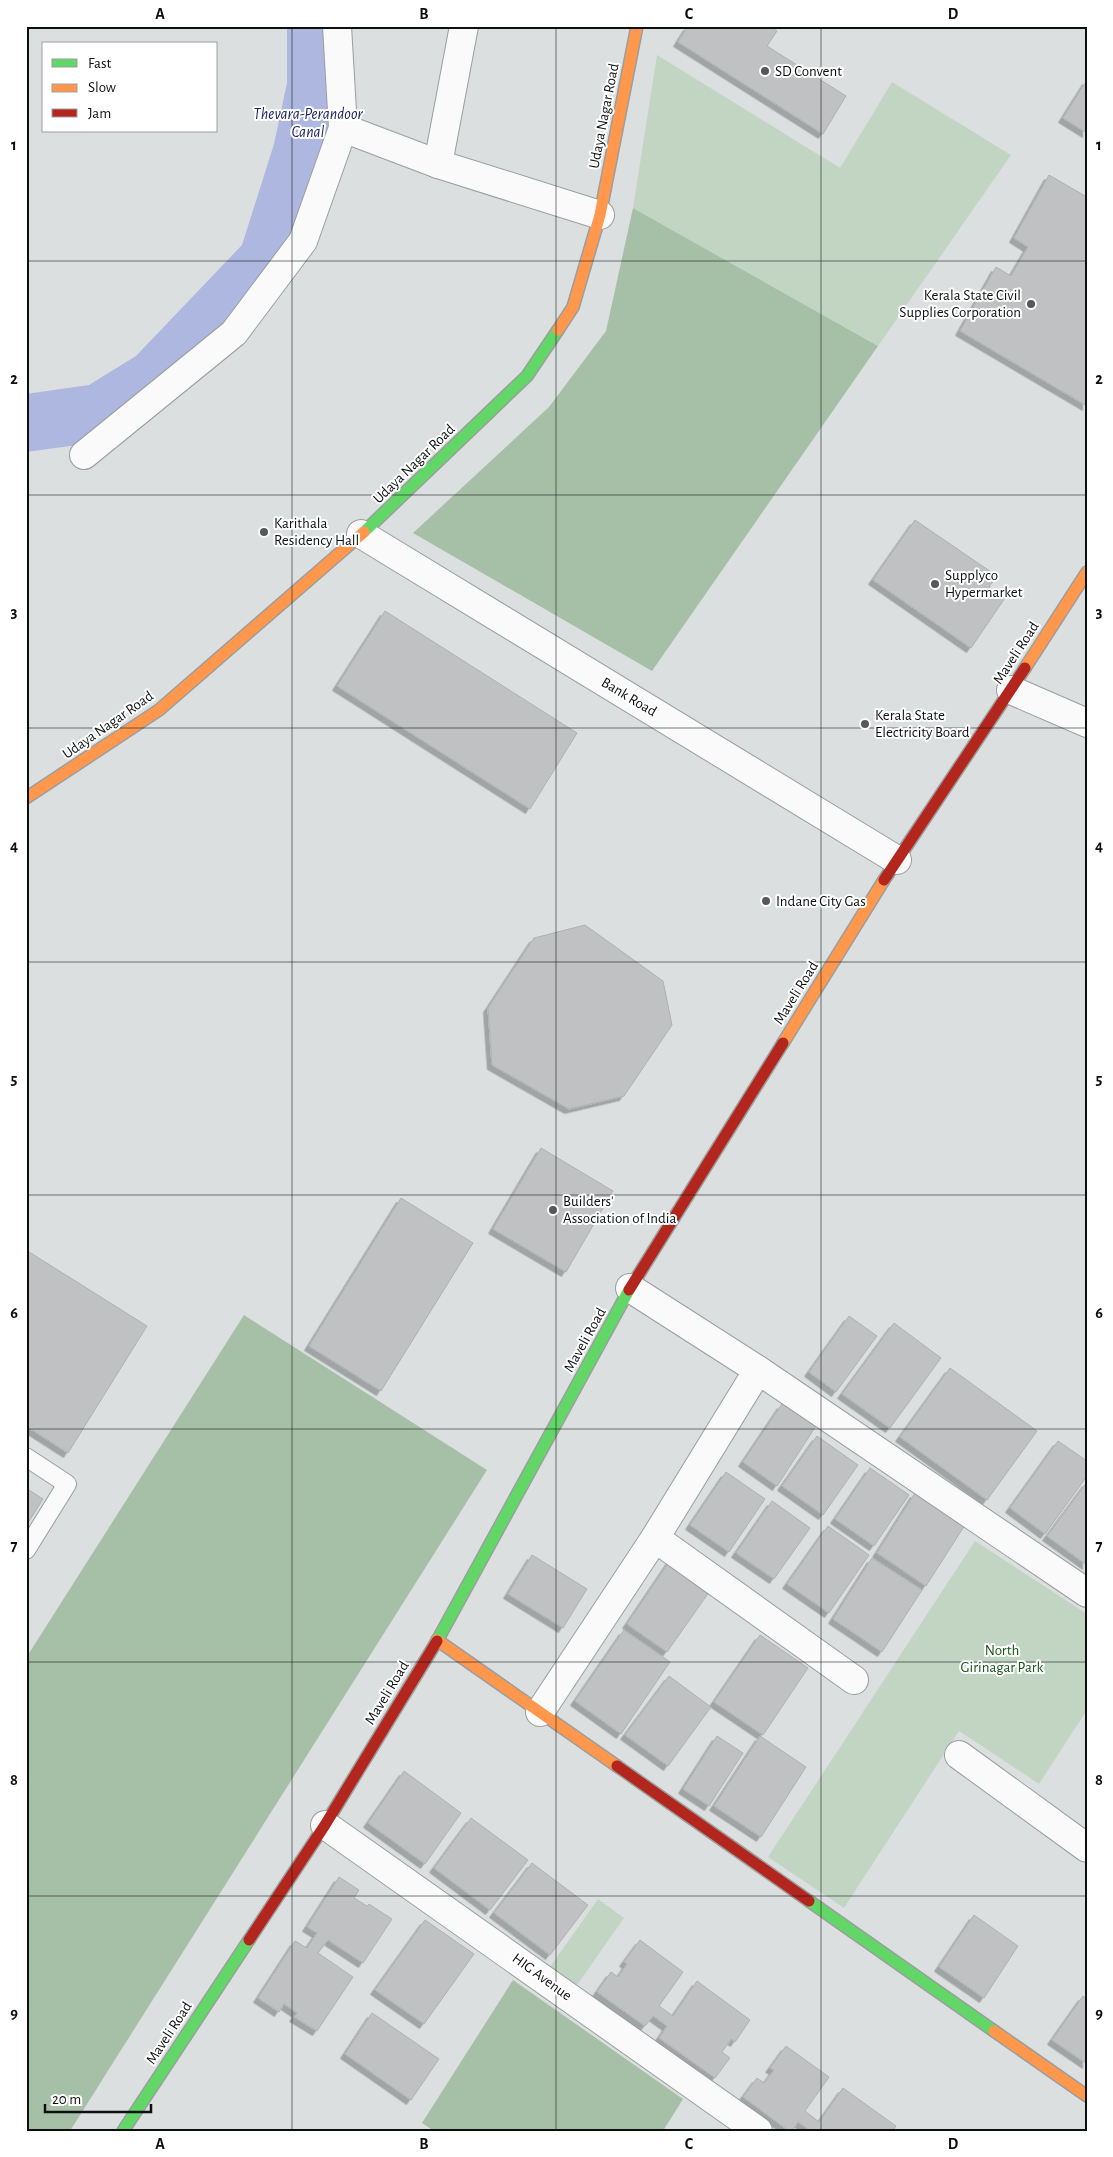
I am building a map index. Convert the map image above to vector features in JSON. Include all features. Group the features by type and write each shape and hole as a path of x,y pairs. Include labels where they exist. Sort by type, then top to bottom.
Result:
{"street":[{"path":"84,455 234,333 304,240 343,128 338,26"},
{"path":"438,164 464,26"},
{"name":"Udaya Nagar Road","path":"26,798 159,710 361,534 527,376 573,307 600,215 637,26"},
{"path":"343,128 438,164 600,215"},
{"name":"Bank Road","path":"361,534 897,860"},
{"name":"Maveli Road","path":"123,2131 325,1825 437,1640 630,1288 897,860 1011,690 1087,572"},
{"path":"1011,690 1087,723"},
{"path":"630,1288 758,1370 1087,1593"},
{"path":"540,1712 655,1538 758,1370"},
{"path":"655,1538 854,1680"},
{"path":"437,1640 1087,2096"},
{"path":"959,1755 1087,1848"},
{"name":"HIG Avenue","path":"325,1825 758,2131"}],"lane":[{"path":"26,1457 67,1484 26,1550"}],"green space":[{"path":"657,55 840,168 892,82 1011,155 878,346 633,208"},
{"path":"633,208 878,346 652,671 413,533 549,407 606,331"},
{"path":"244,1315 487,1470 70,2131 26,2131 26,1658"},
{"name":"North Girinagar Park","path":"975,1541 1087,1614 1087,1710 1039,1784 959,1731 844,1908 768,1857"},
{"path":"598,1899 624,1918 577,1985 550,1967"},
{"path":"513,1980 683,2099 663,2131 434,2131 422,2123"}],"water":[{"name":"Thevara-Perandoor Canal","path":"287,26 333,26 339,126 300,238 231,328 78,445 26,452 26,394 89,385 136,356 242,245 274,144 287,83"}],"building":[{"name":"SD Convent","path":"688,26 770,26 777,31 767,46 846,96 823,134 678,42"},
{"path":"1087,80 1087,133 1063,118"},
{"name":"Kerala State Civil Supplies Corporation","path":"1049,175 1087,197 1087,406 960,331 996,267 1011,276 1028,247 1014,238"},
{"name":"Supplyco Hypermarket","path":"915,520 997,576 989,587 1005,598 971,648 873,580"},
{"path":"385,611 577,733 530,809 337,686"},
{"path":"585,925 663,981 672,1025 624,1096 569,1109 492,1065 488,1008 534,938"},
{"name":"Builders' Association of India","path":"541,1148 613,1191 566,1272 493,1229"},
{"path":"401,1198 473,1243 381,1391 309,1346"},
{"path":"26,1250 147,1326 68,1453 26,1426"},
{"path":"849,1316 877,1336 836,1392 809,1372"},
{"path":"894,1323 941,1358 890,1428 842,1394"},
{"path":"950,1368 1037,1431 987,1500 900,1437"},
{"path":"782,1404 816,1426 777,1486 743,1462"},
{"path":"817,1436 858,1465 823,1515 782,1486"},
{"path":"1058,1441 1087,1461 1087,1476 1045,1534 1010,1508"},
{"path":"870,1468 909,1495 874,1546 835,1519"},
{"path":"726,1472 765,1499 729,1552 690,1525"},
{"path":"1087,1482 1087,1565 1047,1536"},
{"path":"26,1488 43,1499 26,1526"},
{"path":"915,1493 965,1525 926,1586 877,1553"},
{"path":"772,1501 810,1528 774,1579 736,1553"},
{"path":"828,1526 869,1555 829,1613 787,1584"},
{"path":"532,1555 587,1589 563,1628 508,1594"},
{"path":"872,1558 922,1590 882,1652 833,1619"},
{"path":"671,1559 712,1588 667,1652 627,1624"},
{"path":"624,1630 670,1662 621,1734 575,1701"},
{"path":"760,1635 808,1668 763,1735 714,1702"},
{"path":"669,1676 711,1707 668,1766 625,1735"},
{"path":"717,1736 743,1753 709,1806 683,1789"},
{"path":"760,1736 806,1767 761,1837 714,1806"},
{"path":"404,1771 461,1813 425,1864 368,1823"},
{"path":"471,1818 528,1860 490,1910 434,1868"},
{"path":"532,1863 588,1905 550,1955 494,1913"},
{"path":"339,1877 359,1890 354,1898 367,1906 369,1904 392,1919 363,1963 328,1940 318,1953 353,1977 317,2031 294,2017 297,2013 284,2004 279,2012 258,1998 295,1941 307,1948 317,1933 307,1927"},
{"path":"974,1915 1018,1946 984,1998 939,1967"},
{"path":"425,1920 474,1954 424,2024 375,1990"},
{"path":"640,1940 683,1972 659,2006 673,2016 697,1981 750,2020 735,2042 731,2039 722,2052 730,2058 715,2078 659,2038 667,2026 653,2016 645,2026 597,1992 611,1972 618,1977 627,1964 624,1962"},
{"path":"1083,1996 1087,1999 1087,2064 1052,2040"},
{"path":"372,2013 439,2059 411,2100 345,2054"},
{"path":"786,2046 829,2077 805,2111 819,2122 843,2088 896,2126 893,2131 811,2131 798,2122 792,2131 789,2131 743,2097 757,2078 764,2083 774,2070 770,2068"}],"traffic: fast":[{"path":"364,532 527,376 558,330"},
{"path":"437,1641 629,1290"},
{"path":"809,1901 994,2031"},
{"path":"123,2131 249,1940"}],"traffic: slow":[{"path":"558,330 573,307 600,215 637,26"},
{"path":"26,798 159,710 364,532"},
{"path":"1025,668 1087,572"},
{"path":"783,1043 884,880"},
{"path":"437,1640 617,1766"},
{"path":"994,2031 1087,2096"}],"traffic: jam":[{"path":"884,880 1025,668"},
{"path":"629,1290 783,1043"},
{"path":"249,1940 325,1825 437,1641"},
{"path":"617,1766 809,1901"}],"place":[{"name":"SD Convent","path":"765,71"},
{"name":"Kerala State Civil Supplies Corporation","path":"1031,304"},
{"name":"Karithala Residency Hall","path":"264,532"},
{"name":"Supplyco Hypermarket","path":"935,584"},
{"name":"Kerala State Electricity Board","path":"865,724"},
{"name":"Indane City Gas","path":"766,901"},
{"name":"Builders' Association of India","path":"553,1210"}]}
